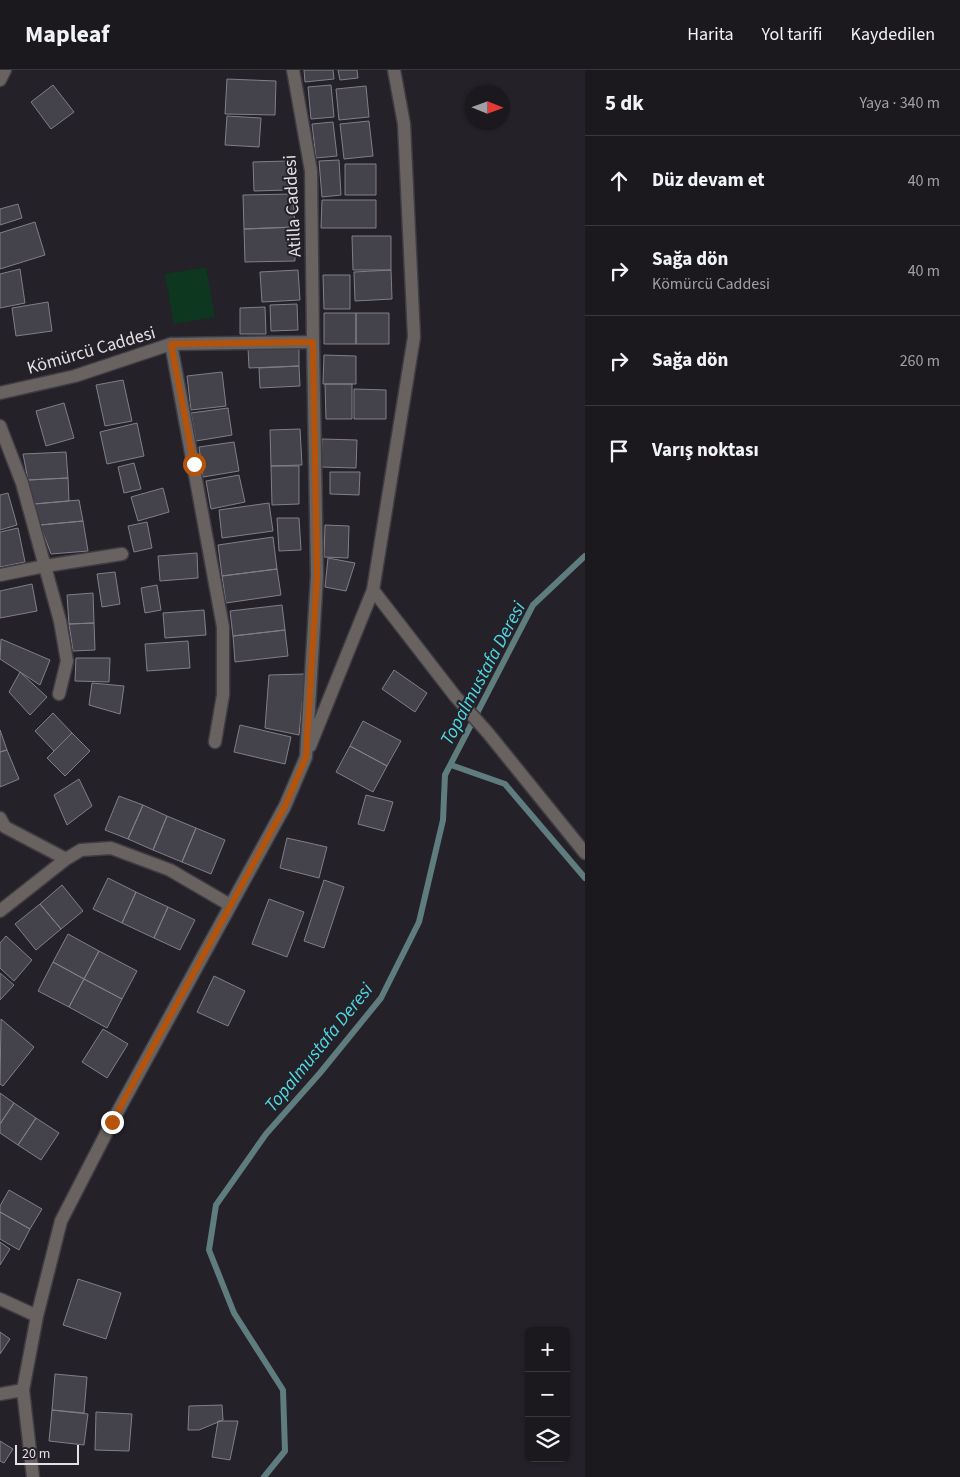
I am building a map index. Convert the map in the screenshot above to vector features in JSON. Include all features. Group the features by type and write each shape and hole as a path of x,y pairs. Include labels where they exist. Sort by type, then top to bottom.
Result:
{"street":[{"path":"0,80 5,70"},
{"name":"Atilla Caddesi","path":"293,70 311,171 317,576 306,757"},
{"path":"33,1477 24,1390 37,1316 61,1222 112,1122 285,806 374,590 414,338 404,124 394,70"},
{"name":"Kömürcü Caddesi","path":"0,393 75,376 171,344 313,342"},
{"path":"171,344 223,627 222,695 215,742"},
{"path":"0,426 22,483 60,622 67,661 59,694"},
{"path":"0,575 122,554"},
{"path":"374,590 455,696 488,733 585,853"},
{"path":"0,818 5,828 66,859"},
{"path":"0,911 66,859 81,850 111,848 170,870 230,905"},
{"path":"0,1299 37,1316"},
{"path":"0,1394 24,1390"}],"green space":[{"path":"206,267 215,317 174,324 165,274"}],"building":[{"path":"304,70 333,70 334,79 305,82"},
{"path":"338,70 357,70 358,78 340,80"},
{"path":"227,79 276,81 275,115 225,114"},
{"path":"53,85 74,112 51,129 31,102"},
{"path":"331,85 334,117 311,119 308,87"},
{"path":"366,86 369,117 339,120 336,89"},
{"path":"227,116 261,118 259,147 225,145"},
{"path":"369,121 373,156 344,159 340,124"},
{"path":"333,122 337,156 316,158 312,124"},
{"path":"339,160 341,195 322,197 319,161"},
{"path":"287,161 288,190 254,191 253,162"},
{"path":"345,164 376,164 376,195 345,195"},
{"path":"293,194 295,227 244,229 243,195"},
{"path":"322,200 376,200 376,228 321,228"},
{"path":"18,204 22,218 0,225 0,209"},
{"path":"35,222 45,255 0,269 0,233"},
{"path":"295,227 295,261 245,262 244,229"},
{"path":"352,236 391,236 391,270 353,270"},
{"path":"20,269 25,303 0,308 0,274"},
{"path":"298,270 300,300 262,302 260,272"},
{"path":"391,270 392,299 355,301 354,272"},
{"path":"323,275 350,275 350,309 324,309"},
{"path":"48,302 52,331 16,336 12,308"},
{"path":"297,304 298,330 271,331 270,305"},
{"path":"265,307 266,334 240,334 240,308"},
{"path":"324,313 356,313 356,344 324,344"},
{"path":"356,313 389,313 389,344 356,344"},
{"path":"299,346 299,366 249,368 248,348"},
{"path":"324,355 356,356 356,384 323,384"},
{"path":"299,366 300,386 260,388 259,368"},
{"path":"222,372 226,406 191,410 187,376"},
{"path":"123,380 132,421 105,426 96,385"},
{"path":"325,384 352,384 352,419 326,419"},
{"path":"354,389 386,390 386,419 354,419"},
{"path":"64,403 74,438 46,446 36,411"},
{"path":"228,408 232,435 196,441 191,413"},
{"path":"137,423 144,456 107,464 100,432"},
{"path":"300,429 302,465 271,466 270,430"},
{"path":"322,439 357,440 356,468 321,467"},
{"path":"234,442 239,471 203,477 199,447"},
{"path":"66,452 68,478 28,480 23,454"},
{"path":"134,463 141,489 124,493 118,467"},
{"path":"271,466 299,466 299,504 272,505"},
{"path":"330,472 360,472 359,495 330,494"},
{"path":"239,475 245,502 211,509 206,481"},
{"path":"68,478 69,501 34,504 28,480"},
{"path":"163,488 169,512 138,521 131,497"},
{"path":"8,493 17,525 0,530 0,495"},
{"path":"79,500 83,521 40,525 34,504"},
{"path":"269,503 273,531 222,538 219,510"},
{"path":"277,518 299,518 301,550 279,551"},
{"path":"83,521 88,551 51,554 40,525"},
{"path":"147,522 152,548 134,552 128,526"},
{"path":"325,525 349,526 348,558 324,557"},
{"path":"18,528 25,562 0,567 0,532"},
{"path":"273,537 277,569 222,576 218,545"},
{"path":"197,553 198,578 160,581 158,556"},
{"path":"328,558 355,563 346,591 325,587"},
{"path":"277,569 281,595 226,603 222,576"},
{"path":"115,572 120,604 102,607 97,574"},
{"path":"32,584 37,611 0,618 0,591"},
{"path":"157,585 161,610 145,613 141,588"},
{"path":"93,593 94,623 69,624 67,595"},
{"path":"282,605 285,630 233,636 230,611"},
{"path":"204,610 206,635 165,638 163,613"},
{"path":"94,623 95,650 73,651 69,624"},
{"path":"285,630 288,656 235,662 233,636"},
{"path":"1,639 50,660 40,685 0,659"},
{"path":"188,641 190,668 147,671 145,644"},
{"path":"76,658 110,658 109,682 75,681"},
{"path":"394,670 427,693 415,712 382,689"},
{"path":"20,672 47,697 30,715 9,692"},
{"path":"305,674 299,735 265,728 269,675"},
{"path":"92,683 124,686 120,714 89,705"},
{"path":"53,713 72,733 54,751 35,731"},
{"path":"363,721 401,741 387,766 350,746"},
{"path":"240,725 291,737 285,764 234,752"},
{"path":"0,730 7,750 0,752"},
{"path":"72,733 90,751 65,776 47,758"},
{"path":"350,746 387,766 373,792 336,772"},
{"path":"7,750 19,779 0,787 0,752"},
{"path":"79,779 92,806 67,825 54,795"},
{"path":"366,795 393,802 384,831 358,824"},
{"path":"119,796 143,805 128,839 105,830"},
{"path":"143,805 167,816 153,850 128,839"},
{"path":"167,816 196,828 182,862 153,850"},
{"path":"196,828 225,840 211,874 182,862"},
{"path":"287,838 327,847 319,878 280,868"},
{"path":"108,878 136,892 122,923 93,909"},
{"path":"324,880 344,887 324,948 304,941"},
{"path":"62,885 83,911 61,929 40,904"},
{"path":"136,892 168,907 154,938 122,923"},
{"path":"269,899 304,912 287,957 252,944"},
{"path":"40,904 61,929 36,950 15,924"},
{"path":"168,907 195,920 180,950 154,938"},
{"path":"68,934 99,951 84,979 53,962"},
{"path":"6,936 32,960 14,981 0,968 0,943"},
{"path":"99,951 137,971 122,999 84,979"},
{"path":"53,962 84,979 69,1007 38,991"},
{"path":"0,973 14,985 0,1000"},
{"path":"214,976 245,991 228,1026 197,1012"},
{"path":"84,979 122,999 107,1028 69,1007"},
{"path":"1,1019 34,1047 3,1086 0,1084"},
{"path":"103,1029 128,1044 107,1078 82,1062"},
{"path":"0,1093 14,1103 0,1124"},
{"path":"14,1103 36,1118 18,1145 0,1133 0,1124"},
{"path":"36,1118 59,1133 41,1160 18,1145"},
{"path":"9,1190 42,1209 30,1229 0,1212 0,1206"},
{"path":"0,1212 30,1229 19,1250 0,1239"},
{"path":"0,1242 10,1249 0,1265"},
{"path":"78,1279 121,1293 106,1339 63,1325"},
{"path":"0,1332 10,1339 0,1354"},
{"path":"55,1374 87,1377 84,1413 52,1410"},
{"path":"222,1405 223,1420 199,1430 188,1430 189,1406"},
{"path":"52,1410 88,1414 84,1445 49,1441"},
{"path":"96,1412 132,1414 129,1451 95,1450"},
{"path":"218,1421 238,1421 230,1460 212,1457"},
{"path":"0,1441 13,1449 4,1463 0,1461"}],"waterway":[{"name":"Topalmustafa Deresi","path":"264,1477 285,1451 283,1390 234,1313 209,1250 216,1205 266,1134 320,1073 381,998 419,922 443,820 445,775 533,605 585,556"},
{"path":"451,765 505,784 585,878"}],"route":[{"path":"112,1122 285,806 306,757 317,576 313,342 171,344 194,464"}]}
